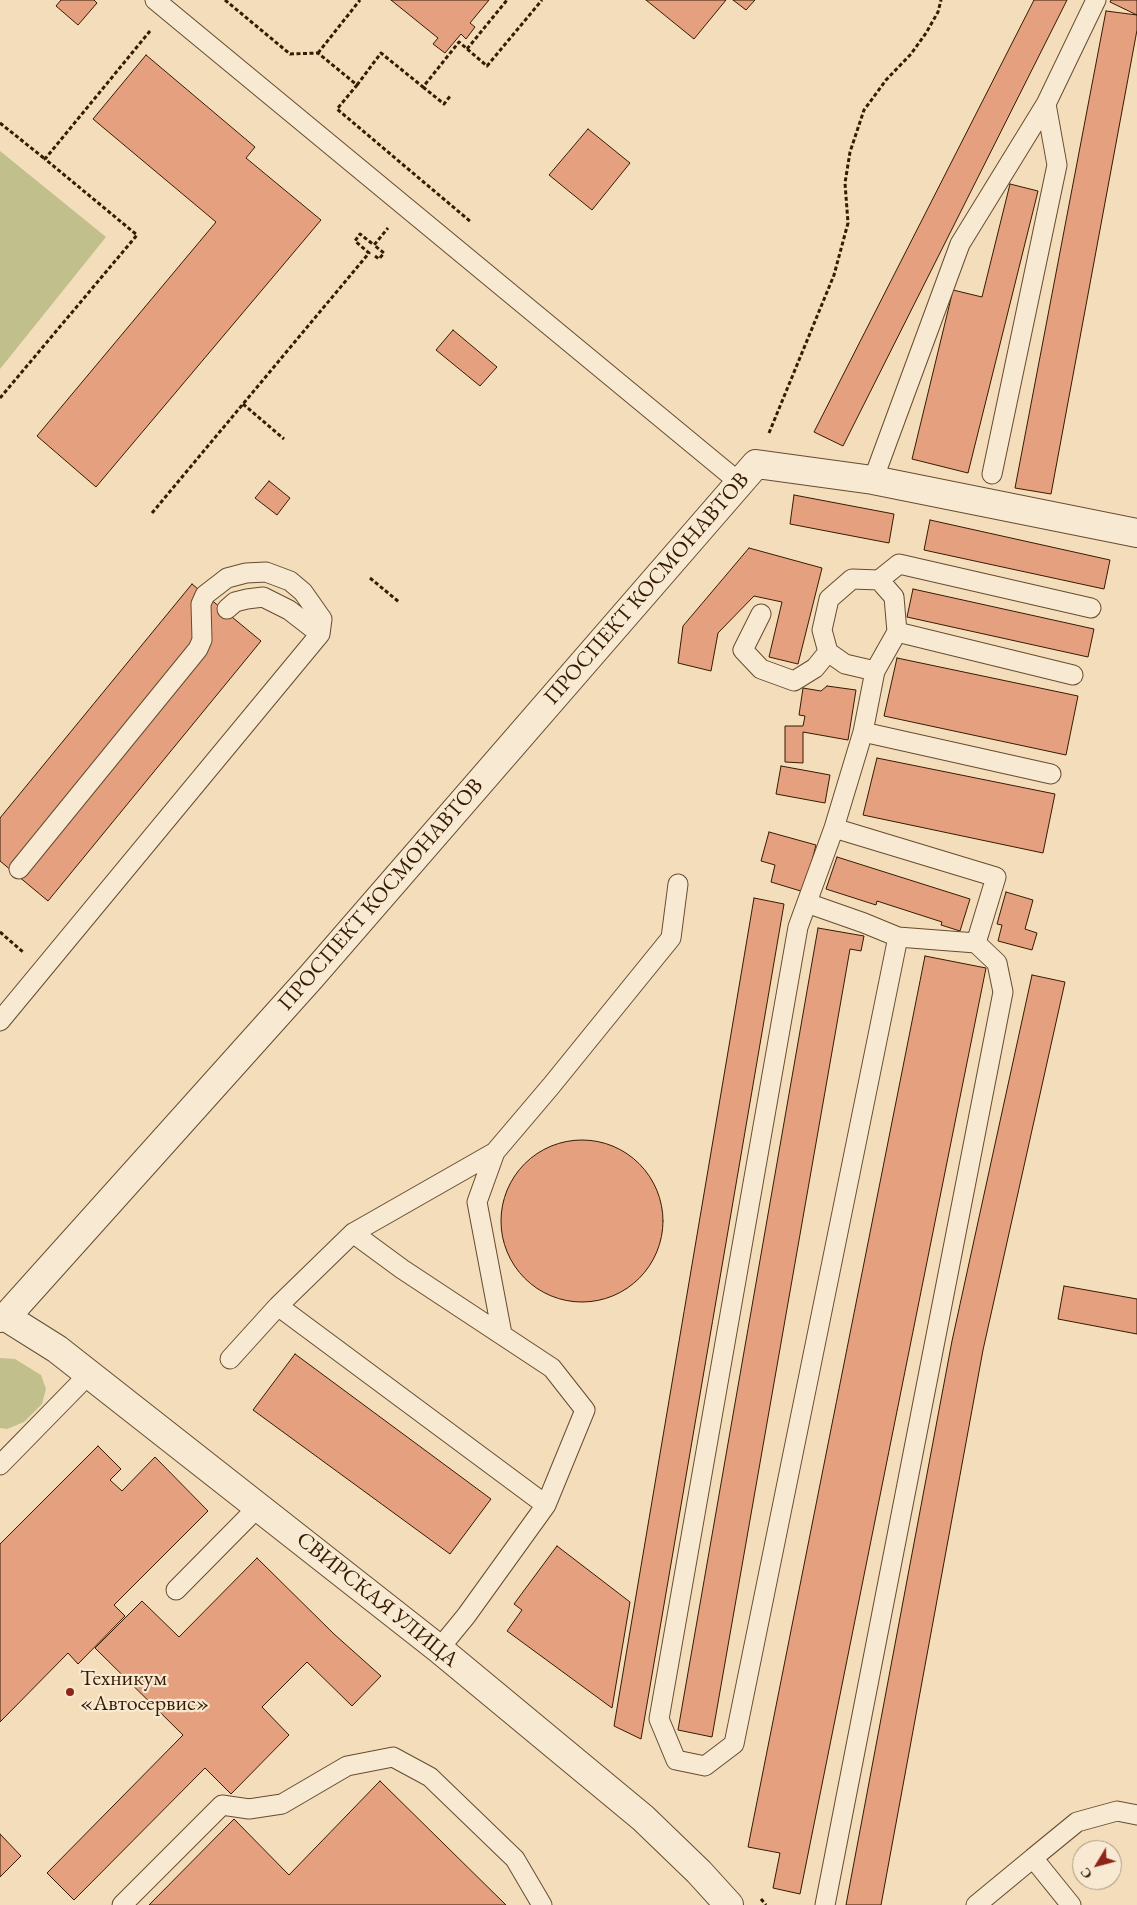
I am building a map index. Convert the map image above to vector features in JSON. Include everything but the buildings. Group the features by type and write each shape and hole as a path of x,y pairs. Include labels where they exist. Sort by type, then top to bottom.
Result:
{"street":[{"path":"748,473 873,480 1137,533"},
{"name":"ПРОСПЕКТ КОСМОНАВТОВ","path":"3,1318 311,977 748,473"},
{"name":"СВИРСКАЯ УЛИЦА","path":"3,1318 57,1349 439,1649 643,1818 699,1872 729,1905"}],"lane":[{"path":"155,0 748,473"},
{"path":"873,480 960,244 1046,104 1096,0"},
{"path":"992,474 1057,165 1046,104"},
{"path":"874,671 845,664 828,652 822,630 829,599 852,579 879,580 899,564 1091,608"},
{"path":"0,1021 320,634 322,619 303,592 290,580 266,572 256,572 227,578 205,595 201,604 202,640 198,649 19,869"},
{"path":"879,580 894,597 896,632 874,671 863,732 834,828 798,927 659,1719 676,1760 705,1766 734,1744 898,937"},
{"path":"227,609 235,602 263,597 289,610 320,634"},
{"path":"761,614 743,650 761,669 794,681 815,668 828,652"},
{"path":"896,632 1073,674"},
{"path":"863,732 1052,774"},
{"path":"834,828 996,878 976,943"},
{"path":"502,1334 476,1202 495,1152 671,938 678,884"},
{"path":"807,903 898,937 976,943 997,963 1004,992 825,1905"},
{"path":"230,1359 278,1306 353,1233 495,1152"},
{"path":"353,1233 402,1269 552,1368 585,1410 546,1505 466,1616 439,1649"},
{"path":"278,1306 546,1505"},
{"path":"0,1465 89,1374"},
{"path":"176,1590 259,1506"},
{"path":"122,1905 222,1805 249,1810 282,1804 347,1766 393,1757 430,1777 515,1859 542,1905"},
{"path":"976,1905 1077,1822 1118,1811 1137,1815"},
{"path":"1033,1858 1070,1905"}],"path":[{"path":"225,0 290,54 318,53 357,85"},
{"path":"318,53 360,0"},
{"path":"467,48 507,0"},
{"path":"423,87 459,42 488,66 542,0"},
{"path":"748,473 834,275 848,223 845,183 850,152 864,110 886,80 911,54 926,34 938,12 941,0"},
{"path":"45,159 152,29"},
{"path":"451,95 444,104 381,53 337,109 478,228"},
{"path":"0,123 137,235 0,398"},
{"path":"374,245 391,224"},
{"path":"152,513 369,253 355,241 360,234 384,253 379,259 375,256"},
{"path":"243,404 284,439"},
{"path":"370,578 399,602"},
{"path":"0,932 24,952"}],"shaded area":[{"path":"0,151 106,237 0,369"},
{"path":"0,1358 15,1359 41,1375 46,1389 42,1404 24,1422 7,1429 0,1428"}],"place":[{"name":"Техникум «Автосервис»","path":"70,1692"}]}
